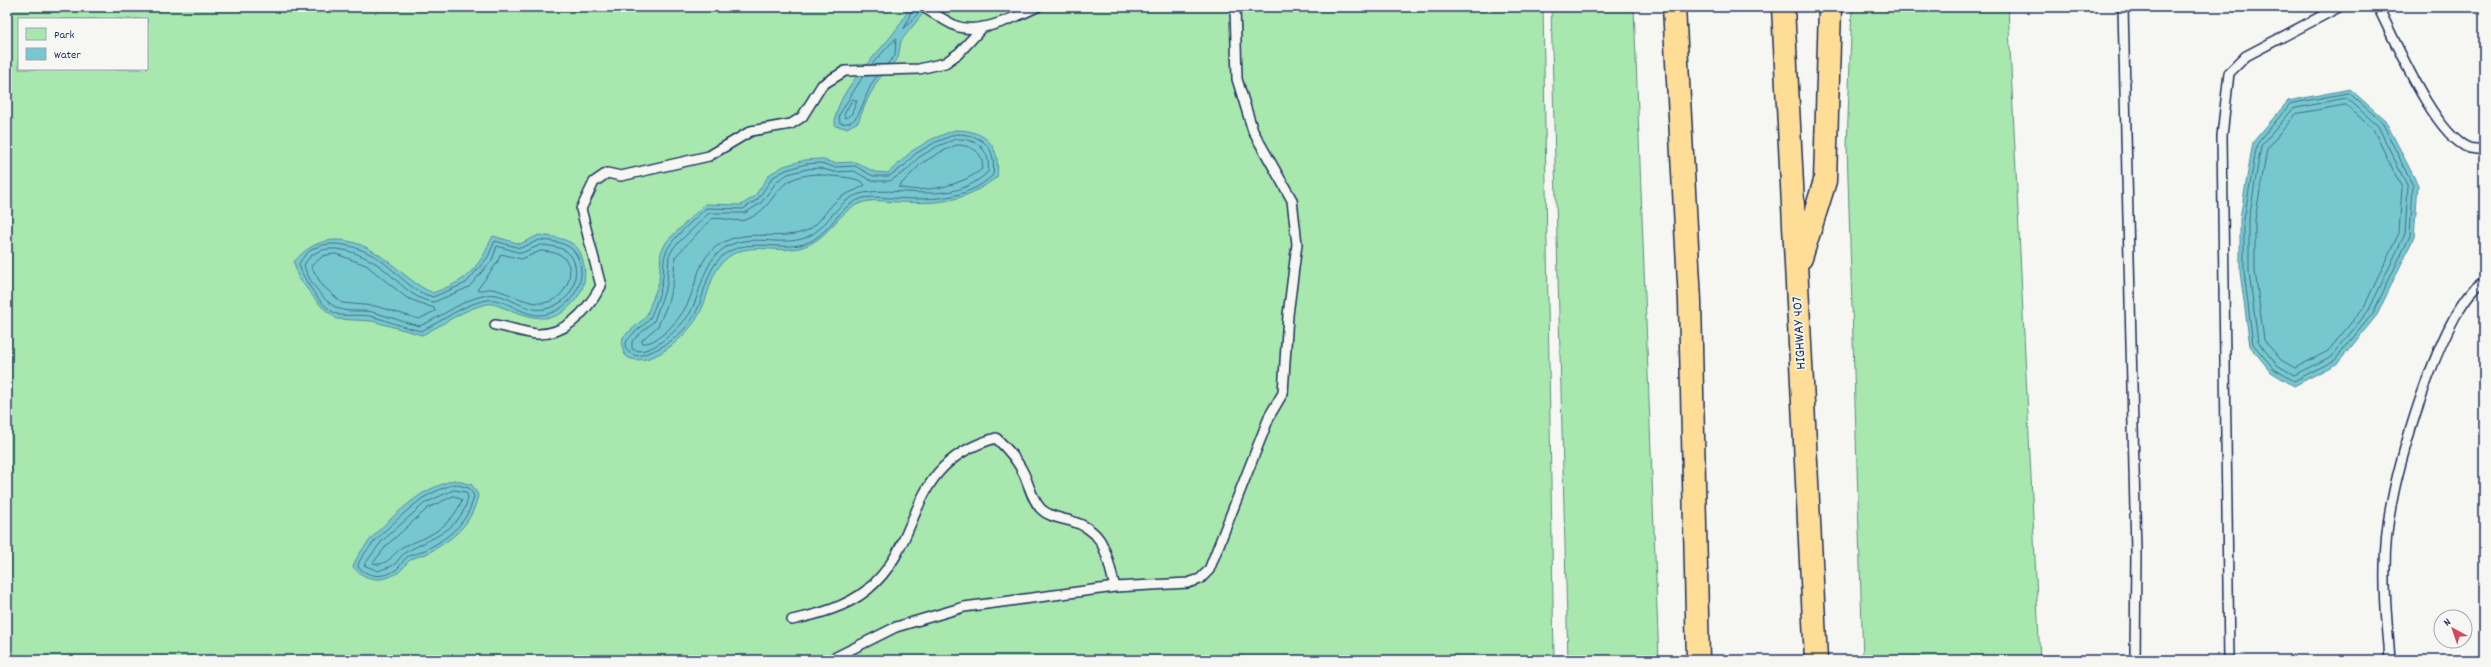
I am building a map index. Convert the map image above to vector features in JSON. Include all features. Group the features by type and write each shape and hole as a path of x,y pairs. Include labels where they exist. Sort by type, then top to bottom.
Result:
{"highway":[{"path":"1674,7 1690,301 1698,660"},
{"name":"HIGHWAY 407","path":"1783,7 1816,660"},
{"path":"1796,273 1825,181 1830,7"}],"lane":[{"path":"923,7 957,26 983,27 1014,18 1037,7"},
{"path":"830,660 896,626 964,607 1115,587 1188,583 1200,579 1209,570 1267,422 1283,393 1288,315 1297,244 1292,200 1253,130 1237,79 1235,7"},
{"path":"2123,7 2136,544 2135,660"},
{"path":"2229,660 2222,136 2230,72 2246,56 2339,7"},
{"path":"2378,7 2434,115 2457,140 2468,147 2484,150"},
{"path":"495,325 538,334 552,332 581,315 592,301 601,286 581,209 594,182 607,173 621,176 709,156 751,131 791,124 802,117 822,85 845,71 919,69 945,63 959,53 983,27"},
{"path":"2390,660 2385,569 2393,496 2411,431 2449,325 2464,298 2478,285 2484,282"},
{"path":"792,620 845,605 868,589 892,561 920,499 939,469 973,445 996,438 1011,452 1023,472 1036,503 1041,510 1054,517 1088,527 1096,533 1102,543 1115,587"}],"green space":[{"path":"7,7 1543,7 1554,660 7,660"},
{"path":"1551,7 1634,7 1659,660 1568,660"},
{"path":"1852,7 2008,7 2040,660 1863,660 1847,146"}],"water":[{"path":"910,7 928,7 901,41 898,58 878,80 868,98 858,122 847,128 835,126 836,113 848,88 897,28"},
{"path":"2350,89 2385,120 2418,185 2414,237 2377,315 2338,363 2294,386 2271,372 2250,346 2240,272 2240,218 2253,142 2288,101"},
{"path":"955,130 975,133 989,142 994,149 996,157 998,166 997,177 974,192 952,200 915,203 877,201 864,202 847,211 826,232 810,244 799,248 783,250 749,249 733,254 719,267 714,275 702,310 692,325 677,341 658,354 648,358 638,360 626,356 622,346 623,337 646,317 659,282 661,252 667,241 705,204 741,205 754,197 770,174 784,166 805,160 820,159 834,163 855,162 875,172 888,173 912,151 932,139"},
{"path":"539,235 562,239 577,247 584,263 585,274 582,290 570,305 562,312 554,317 545,318 526,315 496,305 487,304 461,313 422,335 372,321 337,319 322,307 298,277 294,262 304,252 315,245 327,241 338,240 351,242 374,252 414,282 433,293 456,283 467,275 478,264 493,236 520,244"},
{"path":"454,480 472,485 478,495 471,515 460,530 452,537 426,554 411,560 393,576 380,579 369,578 358,572 353,567 363,548 402,509 424,493 437,486"}]}
